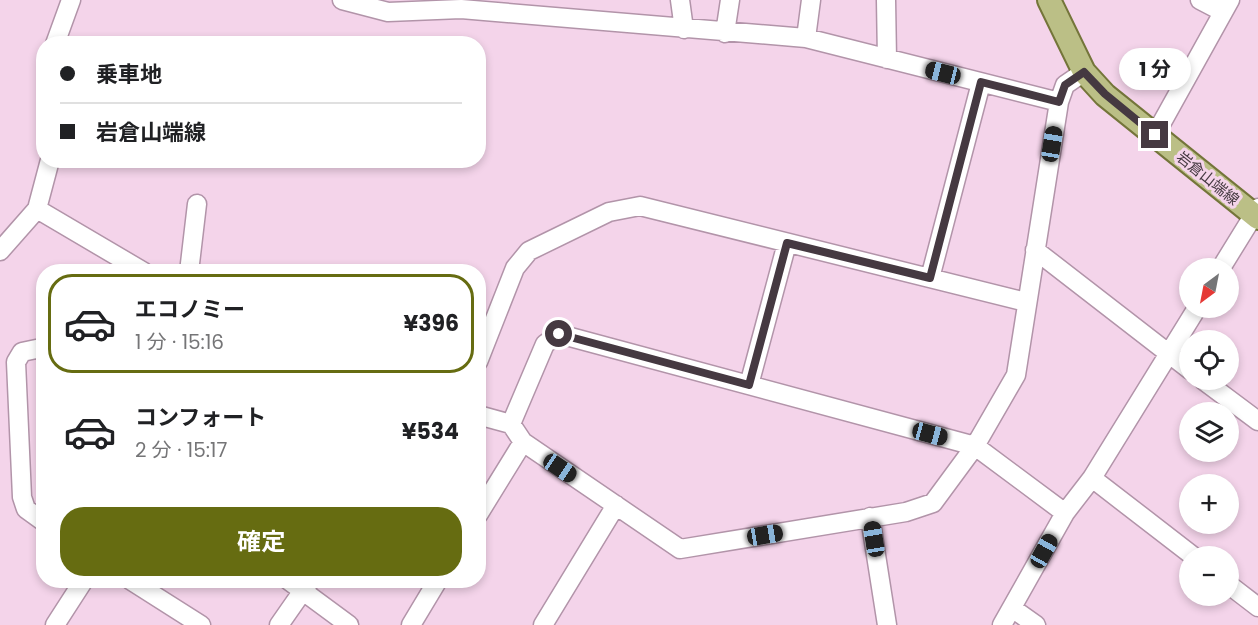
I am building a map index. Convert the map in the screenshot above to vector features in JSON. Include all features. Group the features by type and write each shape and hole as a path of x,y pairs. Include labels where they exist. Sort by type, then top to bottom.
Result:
{"main road":[{"name":"岩倉山端線","path":"1049,0 1084,72 1105,94 1257,213"}],"street":[{"path":"58,36 71,0"},
{"path":"342,0 370,3 388,12 461,9 725,33 806,38 1059,102"},
{"path":"680,0 684,28"},
{"path":"725,33 730,0"},
{"path":"806,38 811,0"},
{"path":"886,0 887,59"},
{"path":"1155,135 1226,6 1200,0"},
{"path":"486,417 511,424 523,442 680,549 906,512 933,503 975,446 1016,375 1059,102 1065,85 1084,72"},
{"path":"930,278 981,82"},
{"path":"0,251 37,209 48,168"},
{"path":"190,264 197,204"},
{"path":"486,342 515,268 529,251 609,212 640,206 1026,302"},
{"path":"37,209 130,264"},
{"path":"1228,258 1257,213"},
{"path":"749,385 787,243"},
{"path":"1035,250 1179,362"},
{"path":"1002,625 1065,513 1092,478 1191,318"},
{"path":"511,424 545,344 559,334 975,446 1065,513"},
{"path":"36,349 22,352 16,362 22,497 26,509 36,516"},
{"path":"1216,390 1258,421"},
{"path":"486,502 523,442"},
{"path":"1092,478 1180,546"},
{"path":"543,625 616,505"},
{"path":"870,518 887,625"},
{"path":"55,625 79,588"},
{"path":"143,588 201,625"},
{"path":"279,625 298,588"},
{"path":"305,588 349,625"},
{"path":"411,625 433,588"},
{"path":"1239,592 1258,607"},
{"path":"1012,608 1036,625"}],"route":[{"path":"559,334 749,385 787,243 930,278 981,82 1059,102 1065,85 1084,72 1105,94 1155,135"}]}
